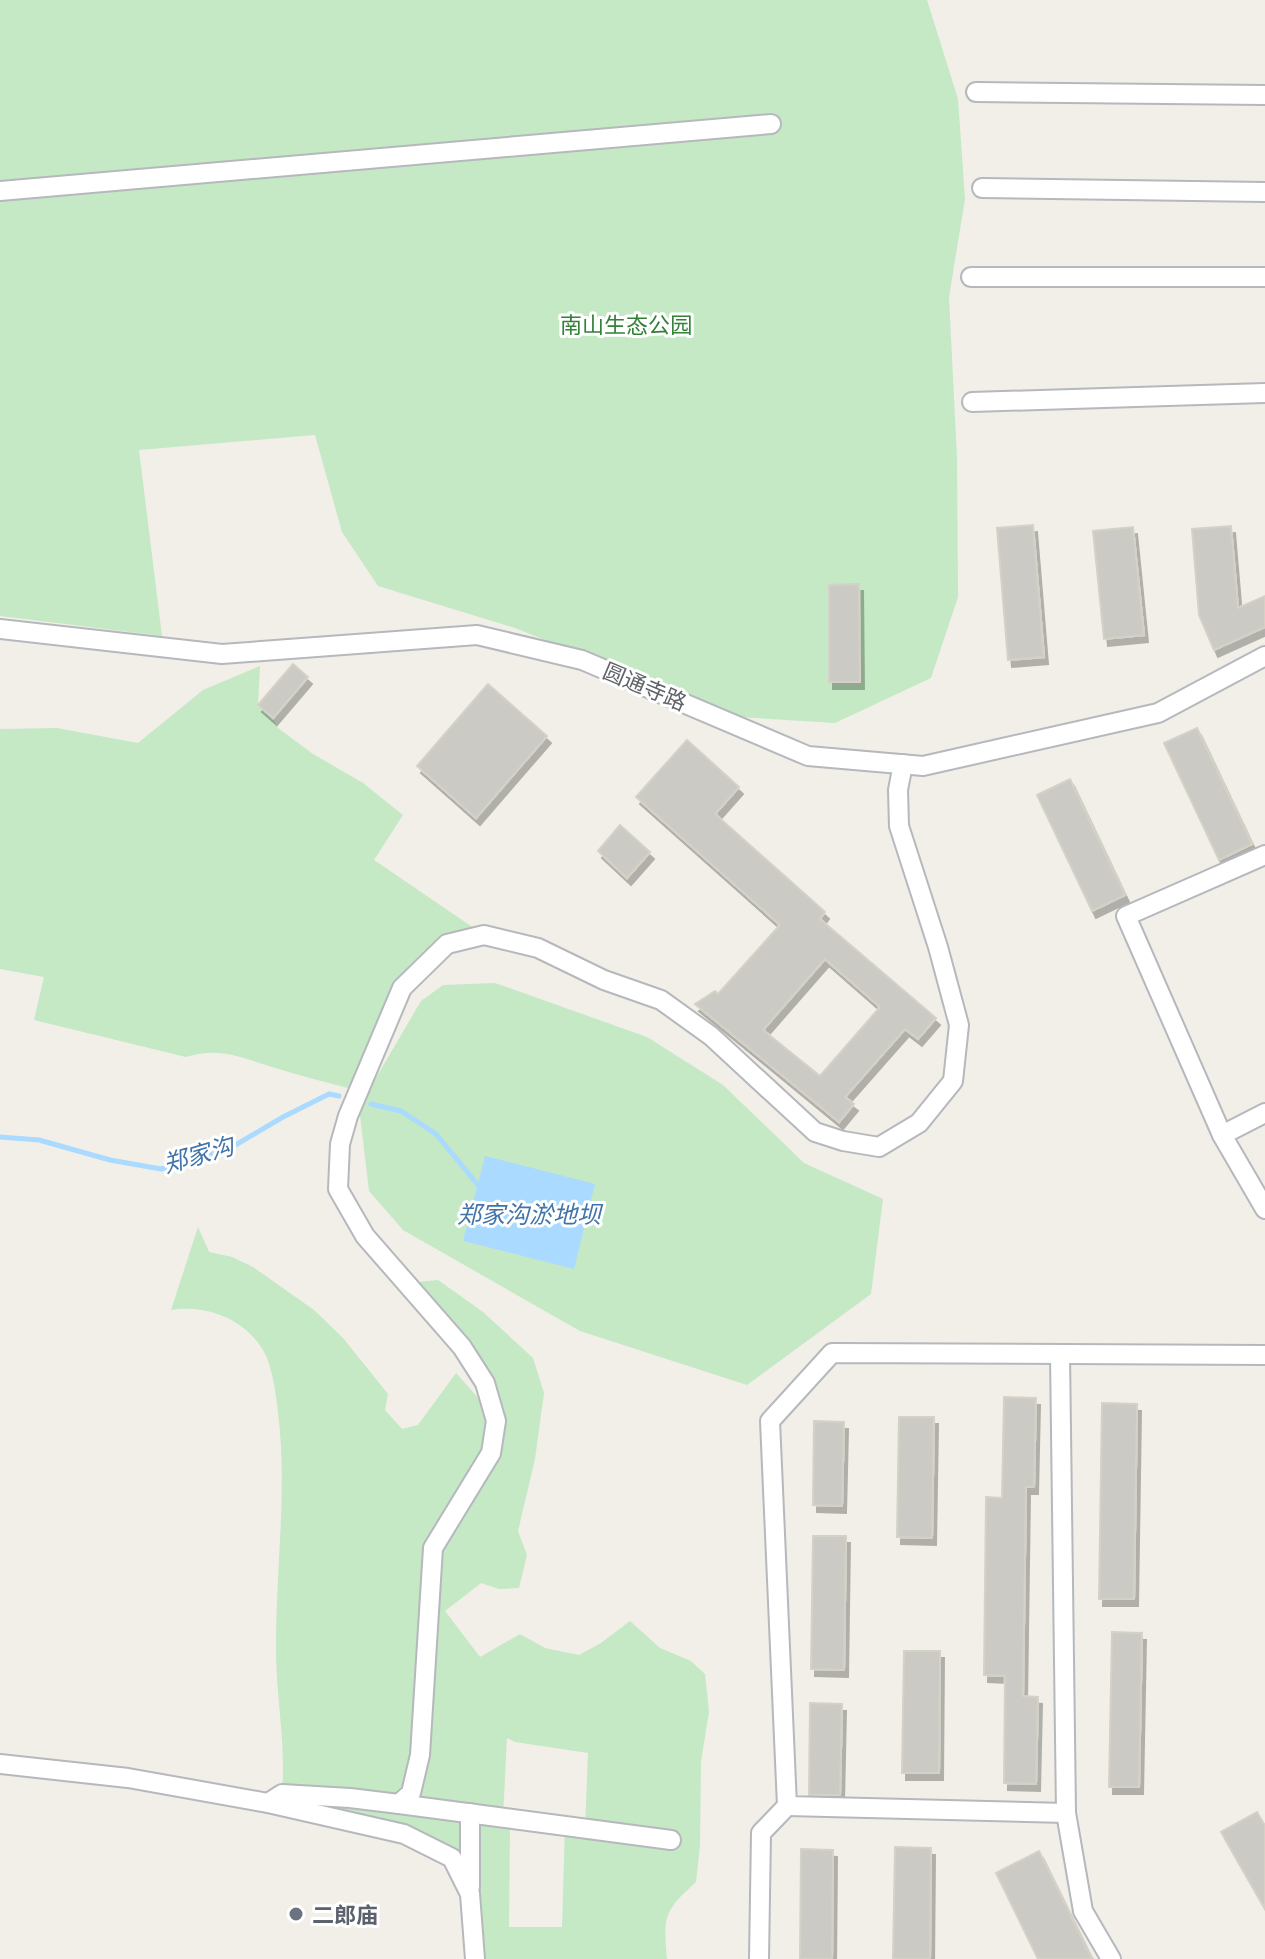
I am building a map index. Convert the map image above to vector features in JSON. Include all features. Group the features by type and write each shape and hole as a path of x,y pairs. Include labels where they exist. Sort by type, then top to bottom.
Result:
{"street":[{"path":"976,92 1265,95"},
{"path":"0,191 771,124"},
{"path":"982,188 1265,192"},
{"path":"971,277 1265,277"},
{"path":"972,402 1265,393"},
{"name":"圆通寺路","path":"0,629 222,654 477,635 582,660 808,756 923,766 1158,713 1265,656"},
{"path":"399,1804 411,1793 420,1755 433,1548 491,1453 496,1421 485,1383 462,1347 365,1236 338,1189 340,1144 348,1116 402,988 447,944 484,935 538,948 604,980 661,1000 711,1036 815,1132 879,1147 919,1123 953,1081 959,1025 938,947 899,826 898,790 903,764"},
{"path":"1265,855 1126,916 1222,1135 1265,1209"},
{"path":"1222,1135 1265,1113"},
{"path":"759,1959 761,1833 787,1806 770,1421 832,1353 1265,1355"},
{"path":"1060,1354 1066,1813 1083,1911 1111,1959"},
{"path":"0,1764 128,1778 268,1803 404,1834 452,1858 470,1894"},
{"path":"268,1803 282,1794 350,1798 671,1840"},
{"path":"787,1806 1066,1813"},
{"path":"470,1813 470,1894 475,1959"}],"green space":[{"name":"南山生态公园","path":"0,0 927,0 958,99 965,199 949,297 957,458 958,597 931,678 835,723 738,717 515,628 378,586 342,532 315,435 139,450 162,636 0,616"},
{"path":"260,666 258,705 273,718 278,728 313,754 363,783 403,815 374,860 484,935 447,944 402,987 359,1091 230,1054 186,1057 34,1020 44,977 0,969 0,729 57,728 138,743 203,690"},
{"path":"495,983 647,1037 723,1085 804,1163 883,1199 871,1294 747,1385 580,1331 403,1230 369,1191 359,1107 421,1001 443,985"},
{"path":"198,1227 209,1252 232,1257 253,1267 314,1310 343,1338 388,1394 385,1410 402,1429 418,1425 456,1373 480,1400 487,1423 482,1452 464,1478 437,1539 491,1453 485,1383 408,1283 438,1280 483,1312 533,1358 544,1393 535,1459 518,1531 527,1555 519,1588 499,1589 481,1583 445,1611 480,1657 520,1634 545,1648 579,1655 630,1621 660,1648 691,1661 705,1674 709,1712 701,1761 700,1846 696,1882 677,1900 668,1915 665,1933 667,1959 475,1959 470,1894 452,1858 282,1794 276,1624 282,1472 273,1377 260,1345 239,1325 213,1313 171,1310","holes":["507,1738 515,1742 588,1753 585,1828 565,1826 562,1927 509,1927 510,1819 503,1817"]}],"water":[{"name":"郑家沟淤地坝","path":"485,1156 595,1184 574,1269 463,1241"}],"building":[{"path":"1033,525 1044,657 1008,660 997,528"},
{"path":"1231,526 1238,608 1265,596 1265,627 1214,650 1199,615 1192,529"},
{"path":"1133,527 1144,635 1104,639 1093,531"},
{"path":"859,584 860,682 829,682 829,585"},
{"path":"293,664 308,677 273,718 258,705"},
{"path":"488,684 547,736 476,818 417,766"},
{"path":"1197,728 1252,844 1219,860 1164,743"},
{"path":"687,740 739,787 715,814 825,912 820,919 936,1018 918,1039 905,1029 845,1097 854,1104 839,1122 695,1004 715,991 718,994 780,925 636,797","holes":["825,959 880,1007 820,1076 763,1030"]},
{"path":"1070,779 1125,895 1092,911 1037,795"},
{"path":"620,825 650,852 627,878 598,851"},
{"path":"1004,1397 1036,1398 1034,1487 1026,1487 1023,1696 1038,1697 1036,1784 1004,1783 1005,1676 984,1675 986,1497 1002,1498"},
{"path":"1102,1403 1137,1404 1134,1599 1099,1599"},
{"path":"899,1417 934,1417 932,1538 897,1537"},
{"path":"814,1421 844,1422 842,1506 813,1505"},
{"path":"813,1536 846,1536 844,1670 811,1669"},
{"path":"1112,1632 1142,1633 1139,1787 1109,1787"},
{"path":"904,1651 940,1651 939,1773 902,1773"},
{"path":"810,1703 842,1704 840,1795 809,1795"},
{"path":"1257,1812 1265,1826 1265,1909 1221,1832"},
{"path":"895,1847 931,1848 930,1959 893,1959"},
{"path":"801,1849 833,1850 832,1959 800,1959"},
{"path":"1039,1851 1092,1959 1038,1959 996,1873"}],"waterway":[{"name":"郑家沟","path":"0,1137 39,1140 110,1160 161,1169 227,1150 329,1094 339,1096"},
{"name":"郑家沟","path":"371,1104 401,1111 436,1134 478,1185"}],"place":[{"name":"二郎庙","path":"296,1914"}]}
